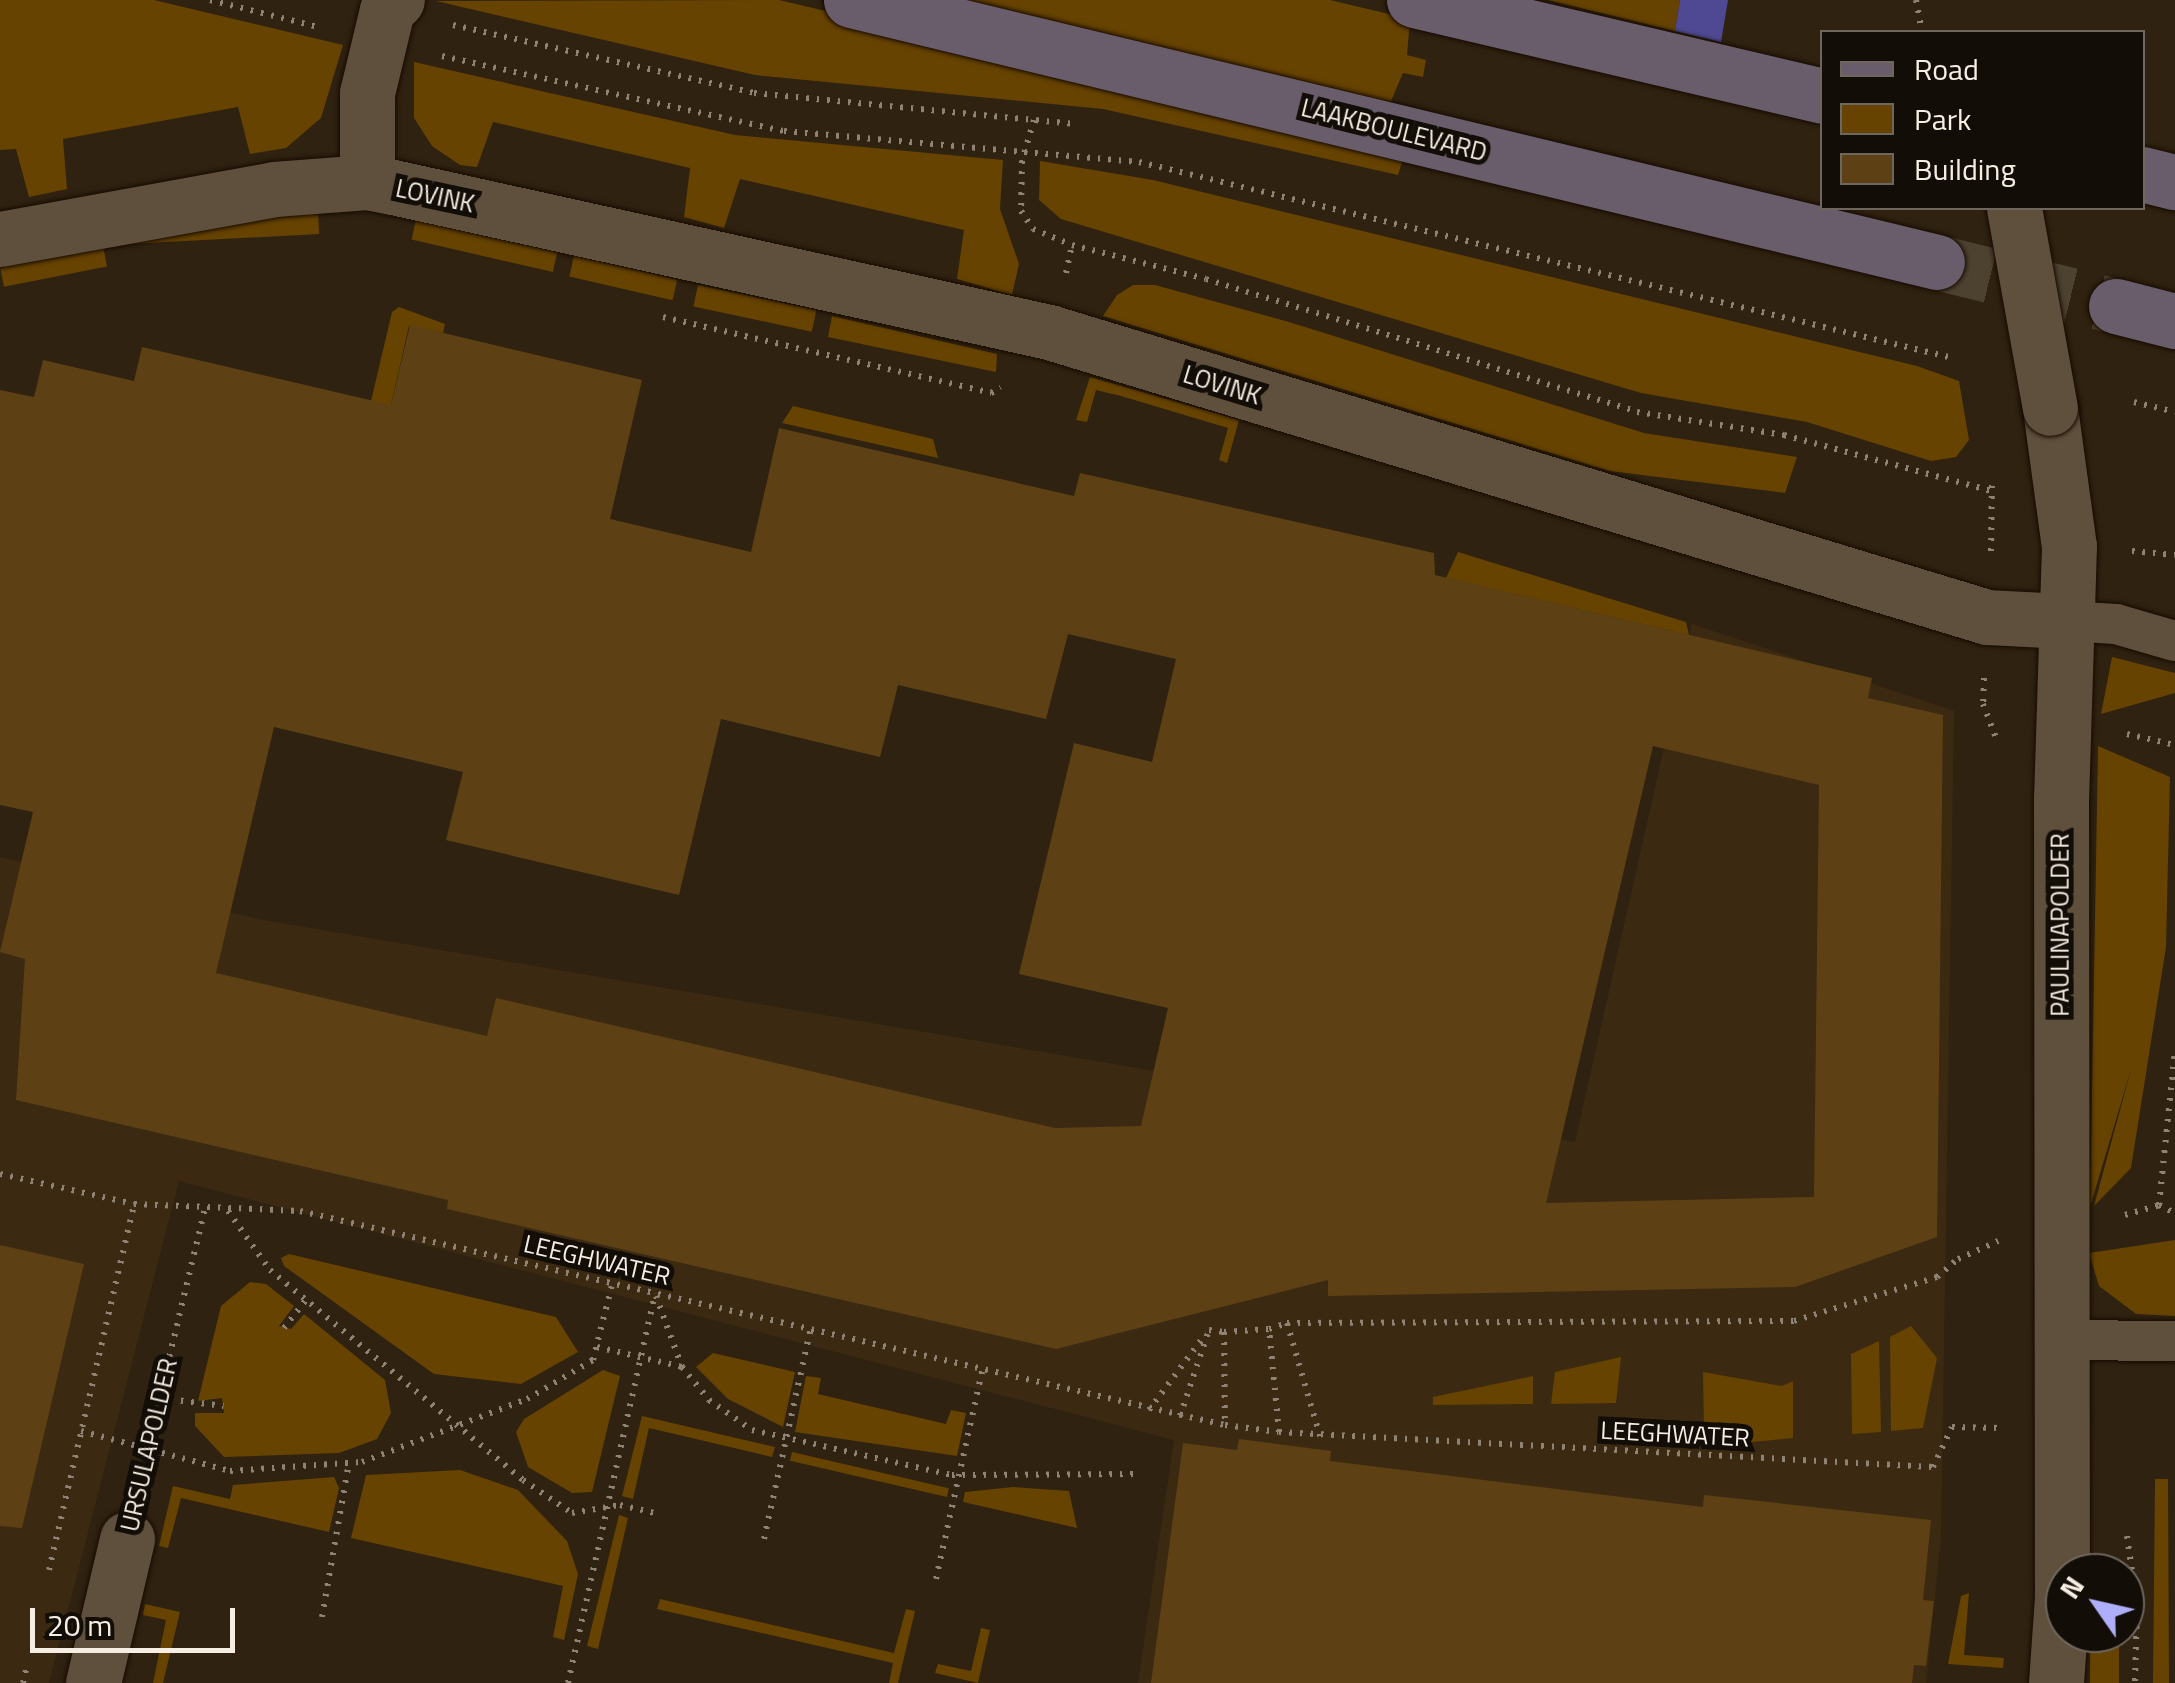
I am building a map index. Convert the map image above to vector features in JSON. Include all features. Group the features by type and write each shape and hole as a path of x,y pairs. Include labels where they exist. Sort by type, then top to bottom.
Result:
{"main road":[{"name":"LAAKBOULEVARD","path":"851,0 1936,262"},
{"path":"1414,0 1820,96"},
{"path":"2145,175 2175,182"},
{"path":"2116,306 2175,320"}],"street":[{"name":"LOVINK","path":"367,182 367,93 387,13"},
{"name":"LOVINK","path":"0,239 274,189 367,182 1049,332 1987,617 2067,621"},
{"name":"PAULINAPOLDER","path":"2014,210 2050,408 2069,546 2056,1683"},
{"name":"URSULAPOLDER","path":"94,1683 126,1539"}],"lane":[{"path":"2067,621 2116,624 2175,640"},
{"path":"2060,1340 2175,1341"}],"path":[{"path":"210,0 387,13 754,93 1083,125"},
{"path":"1916,0 1922,30"},
{"path":"387,13 784,131 1025,148 1139,162 1953,358"},
{"path":"1034,120 1025,148 1021,211 1033,229 1072,245 1206,279 1636,412 1784,435 1992,491"},
{"path":"2134,402 2175,412"},
{"path":"2118,732 2175,745"},
{"path":"2159,1205 2175,1052"},
{"name":"LEEGHWATER","path":"0,1174 134,1204 300,1211 1149,1410 1280,1432 1933,1467 1952,1427 2002,1428"},
{"path":"48,1576 134,1204"},
{"path":"2107,1220 2159,1205 2175,1213"},
{"name":"URSULAPOLDER","path":"126,1539 206,1208"},
{"path":"228,1210 270,1270 458,1426 572,1513 607,1508 654,1513"},
{"path":"1209,1330 1269,1329 1286,1324 1794,1320 1937,1277 1958,1259 2004,1239"},
{"path":"81,1430 146,1453 230,1472 349,1463 527,1399 593,1360 612,1285"},
{"path":"568,1683 655,1294"},
{"path":"655,1294 682,1367 719,1409 785,1442 960,1476 1136,1474"},
{"path":"284,1328 307,1299"},
{"path":"1286,1324 1320,1436"},
{"path":"1269,1329 1280,1432"},
{"path":"1149,1410 1209,1330"},
{"path":"1180,1416 1209,1330"},
{"path":"764,1539 810,1331"},
{"path":"1224,1332 1225,1425"},
{"path":"596,1347 682,1367"},
{"path":"936,1579 982,1372"},
{"path":"160,1398 223,1406"},
{"path":"322,1617 349,1463"},
{"path":"23,1683 32,1648"}],"shaded area":[{"path":"1680,0 1728,0 1721,42 1675,31"},
{"path":"1692,624 1954,711 1941,1537 1926,1683 1138,1683 1174,1440 179,1181 49,1683 0,1683 0,857 263,920 1575,1142"}],"green space":[{"path":"0,0 154,0 343,45 321,118 286,148 250,154 238,107 63,139 67,189 29,197 16,149 0,150"},
{"path":"779,0 1332,131 1403,159 1398,175 1103,109 755,75 436,1"},
{"path":"932,0 1330,0 1410,19 1407,55 1426,60 1423,77 1403,73 1388,108"},
{"path":"1548,0 1680,0 1675,31"},
{"path":"414,62 735,135 1003,160 1000,209 1019,264 1012,295 957,279 964,230 740,179 724,228 684,217 690,168 493,122 477,167 460,165 432,146 414,118"},
{"path":"1040,161 1153,180 1917,366 1959,381 1969,440 1956,457 1931,461 1807,422 1641,393 1061,219 1039,200"},
{"path":"318,212 319,234 123,244 122,222"},
{"path":"416,220 557,253 553,272 412,239"},
{"path":"103,246 107,267 4,287 0,266"},
{"path":"574,256 677,280 673,300 569,276"},
{"path":"698,285 816,310 812,332 693,307"},
{"path":"1133,285 1155,285 1289,322 1644,433 1797,457 1785,493 1610,471 1103,316 1117,295"},
{"path":"399,307 445,324 443,333 409,326 383,440 363,435 392,312"},
{"path":"832,316 997,354 996,372 828,337"},
{"path":"1090,377 1239,420 1227,463 1219,460 1228,428 1121,396 1096,390 1087,422 1076,420"},
{"path":"793,406 933,439 938,458 782,423"},
{"path":"1458,552 1686,622 1689,635 1446,578"},
{"path":"2112,657 2175,673 2175,693 2101,714"},
{"path":"2098,746 2170,777 2166,947 2131,1168 2094,1206 2132,1066 2090,1207"},
{"path":"2175,1240 2175,1316 2136,1314 2099,1286 2089,1253"},
{"path":"289,1254 556,1317 578,1352 521,1384 434,1374 284,1266 281,1258"},
{"path":"250,1282 266,1284 294,1306 279,1326 291,1329 304,1314 385,1380 391,1413 377,1439 339,1453 224,1457 195,1426 195,1413 224,1413 222,1398 198,1401 221,1306"},
{"path":"1911,1326 1937,1358 1923,1428 1891,1431 1890,1337"},
{"path":"1879,1341 1881,1432 1852,1434 1851,1354"},
{"path":"713,1353 795,1372 783,1427 728,1399 696,1367"},
{"path":"1621,1357 1616,1403 1551,1404 1555,1372"},
{"path":"603,1370 620,1376 592,1492 572,1493 528,1467 516,1432 524,1419"},
{"path":"1703,1372 1782,1386 1793,1381 1793,1438 1743,1443 1704,1430"},
{"path":"806,1376 821,1378 818,1394 946,1424 951,1410 966,1413 957,1456 795,1432"},
{"path":"1533,1376 1533,1404 1433,1405 1433,1397"},
{"path":"642,1416 775,1447 772,1457 649,1428 633,1499 622,1496"},
{"path":"792,1452 949,1488 947,1497 790,1461"},
{"path":"460,1470 518,1490 567,1541 578,1574 564,1640 553,1637 563,1586 351,1538 366,1475"},
{"path":"334,1477 339,1488 329,1532 181,1498 168,1548 159,1546 173,1486 230,1499 233,1485"},
{"path":"2155,1479 2168,1479 2169,1683 2153,1683"},
{"path":"1013,1487 1069,1491 1077,1528 963,1502 965,1492"},
{"path":"619,1515 628,1518 598,1649 587,1646"},
{"path":"1969,1593 1964,1655 2004,1658 2003,1668 1948,1664 1961,1596"},
{"path":"660,1599 894,1653 906,1609 915,1611 898,1683 889,1683 893,1663 657,1609"},
{"path":"145,1604 180,1612 163,1683 153,1683 166,1620 143,1615"},
{"path":"981,1628 990,1630 978,1683 935,1673 938,1664 971,1671"},
{"path":"2090,1653 2119,1653 2119,1683 2090,1683"}],"building":[{"path":"410,325 642,380 610,519 751,552 779,428 1074,496 1080,473 1434,553 1435,575 1872,678 1868,698 1943,715 1937,1237 1795,1287 1328,1296 1328,1280 1056,1349 447,1209 448,1200 16,1100 25,959 0,952 33,812 0,805 0,390 34,397 43,360 134,381 142,347 391,405","holes":["1068,634 1176,659 1152,762 1074,743 1019,974 1168,1008 1141,1126 1055,1128 496,998 487,1036 216,973 274,727 463,772 446,840 679,895 721,719 880,757 898,685 1046,719","1653,746 1819,785 1814,1197 1546,1203"]},
{"path":"0,1245 84,1264 22,1528 0,1526"},
{"path":"1239,1439 1331,1451 1330,1461 1703,1507 1704,1495 1931,1520 1923,1600 1934,1601 1926,1666 1914,1665 1912,1683 1151,1683 1183,1443 1237,1450"}],"tunnel":[{"path":"1937,262 2116,306"}]}
